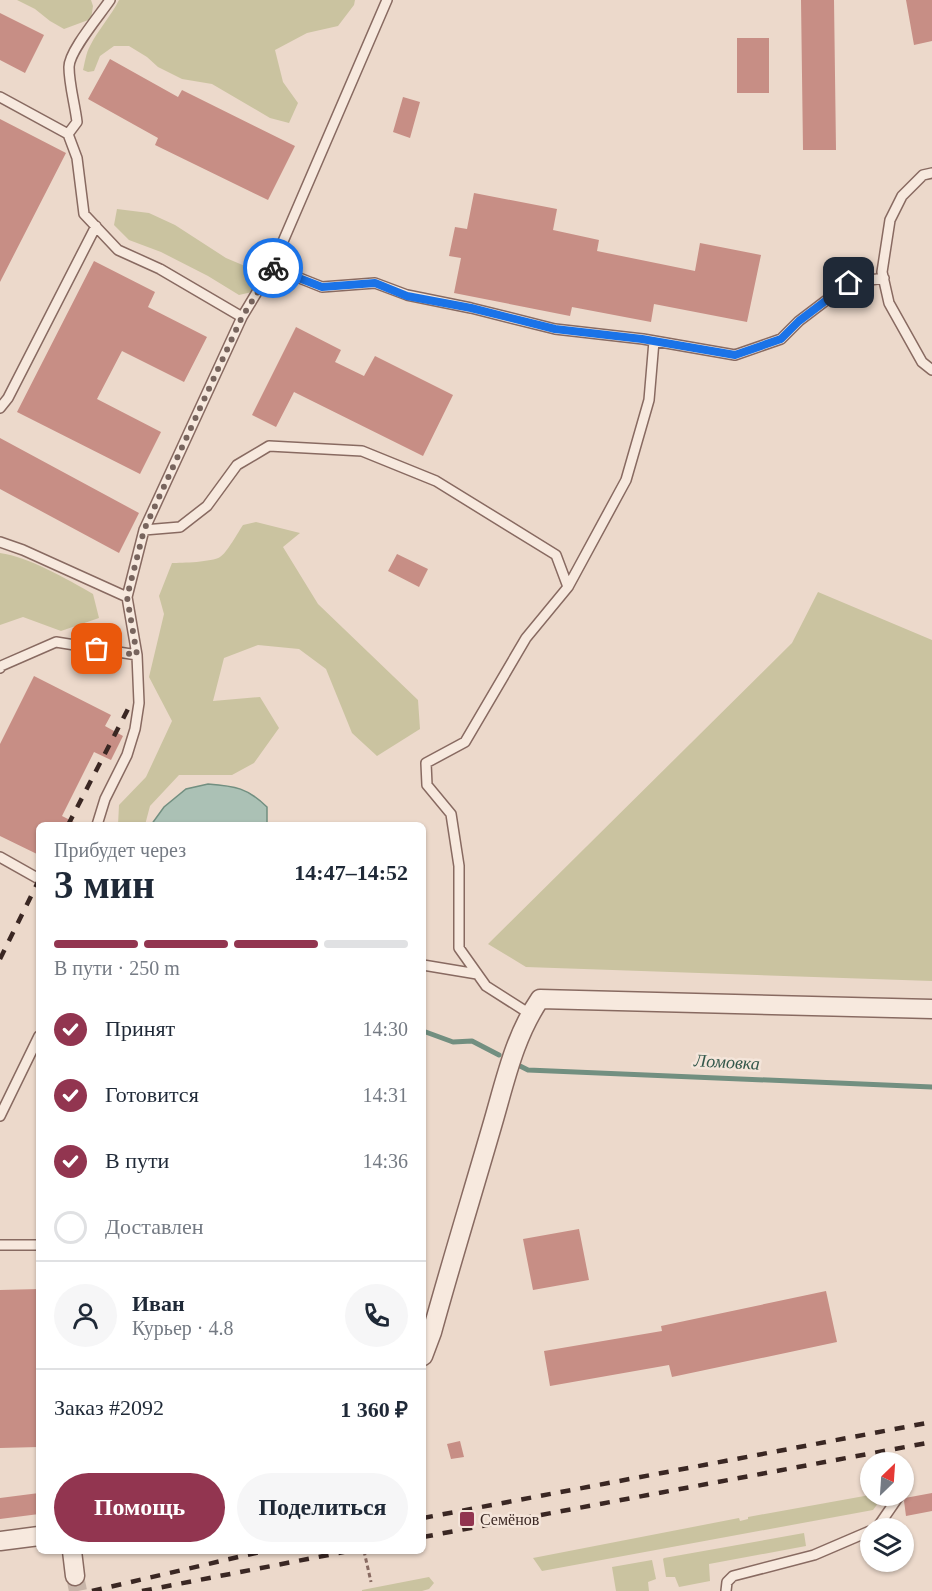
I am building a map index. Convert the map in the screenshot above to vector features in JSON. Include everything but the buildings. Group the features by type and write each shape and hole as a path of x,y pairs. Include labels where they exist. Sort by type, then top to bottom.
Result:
{"street":[{"path":"426,1348 493,1125 508,1067 530,1014 540,999 932,1009"},
{"path":"0,1541 36,1536"},
{"path":"72,1554 75,1576"}],"lane":[{"path":"68,134 77,122 69,64 82,37 110,0"},
{"path":"98,822 105,799 127,755 135,729 139,703 137,655 127,597 144,530 242,317 272,267 387,0"},
{"path":"0,97 68,134 77,158 84,214 118,250 160,269 242,317"},
{"path":"932,172 923,176 902,196 890,220 882,272 889,303 922,362 932,370"},
{"path":"0,408 8,398 96,226"},
{"path":"272,267 322,287 375,283 407,296 471,308 555,329 654,341 735,355 781,339 799,321 849,283 884,278"},
{"path":"530,1014 486,986 459,948 459,866 451,814 427,785 426,763 465,742 526,638 568,586 626,480 649,400 654,341"},
{"path":"144,530 180,527 207,506 237,465 269,446 362,451 436,481 556,555 568,586"},
{"path":"0,542 127,597"},
{"path":"0,668 56,642 137,655"},
{"path":"0,857 36,877"},
{"path":"426,966 477,974"},
{"path":"0,1116 36,1042"},
{"path":"0,1245 36,1245"},
{"path":"726,1591 726,1584 733,1575 814,1555 860,1535"}],"path":[{"path":"365,1554 371,1582"}],"shaded area":[{"path":"17,0 91,0 93,6 91,19 64,29"},
{"path":"119,0 355,0 354,5 338,26 307,33 275,50 283,82 298,103 289,123 270,118 212,84 182,79 158,67 129,46 114,46 100,56 94,71 83,70 90,46"},
{"path":"117,209 149,213 175,225 226,258 252,269 259,280 252,292 239,295 161,252 129,240 114,225"},
{"path":"256,522 300,533 283,547 318,604 418,700 420,729 377,756 352,733 326,669 299,649 258,645 224,658 213,701 260,697 279,728 254,763 232,775 179,775 150,806 146,822 118,822 119,805 146,777 172,721 149,677 164,614 159,596 172,563 204,561 220,557 243,525"},
{"path":"0,553 23,559 60,575 93,594 99,618 61,631 23,617 0,625"},
{"path":"818,592 932,640 932,981 526,967 488,944 792,643"},
{"path":"208,784 234,787 247,792 267,807 267,822 153,822 164,807 186,789"},
{"path":"860,1497 860,1506 876,1506 873,1510 542,1571 533,1558 739,1518 740,1521 748,1517"},
{"path":"804,1533 806,1546 709,1564 710,1581 679,1587 675,1577 666,1577 664,1558"},
{"path":"652,1560 656,1579 648,1582 649,1591 616,1591 612,1567"},
{"path":"429,1577 434,1583 429,1589 422,1591 362,1591 362,1590"}],"waterway":[{"name":"Ломовка","path":"426,1032 453,1042 472,1041 499,1055"},
{"name":"Ломовка","path":"520,1066 528,1070 932,1087"}],"tunnel":[{"path":"75,1576 78,1591"}],"railway":[{"path":"70,822 128,709"},
{"path":"0,959 36,886"},
{"path":"426,1517 932,1422"},
{"path":"426,1536 932,1442"},
{"path":"92,1591 251,1554"},
{"path":"142,1591 333,1554"}],"way so far":[{"path":"97,649 137,655 127,597 144,530 242,317 273,268"}],"place":[{"name":"Семёнов","path":"467,1519"}],"route":[{"path":"273,268 322,287 375,283 407,296 471,308 555,329 642,339 735,355 781,339 799,321 849,283"}]}
